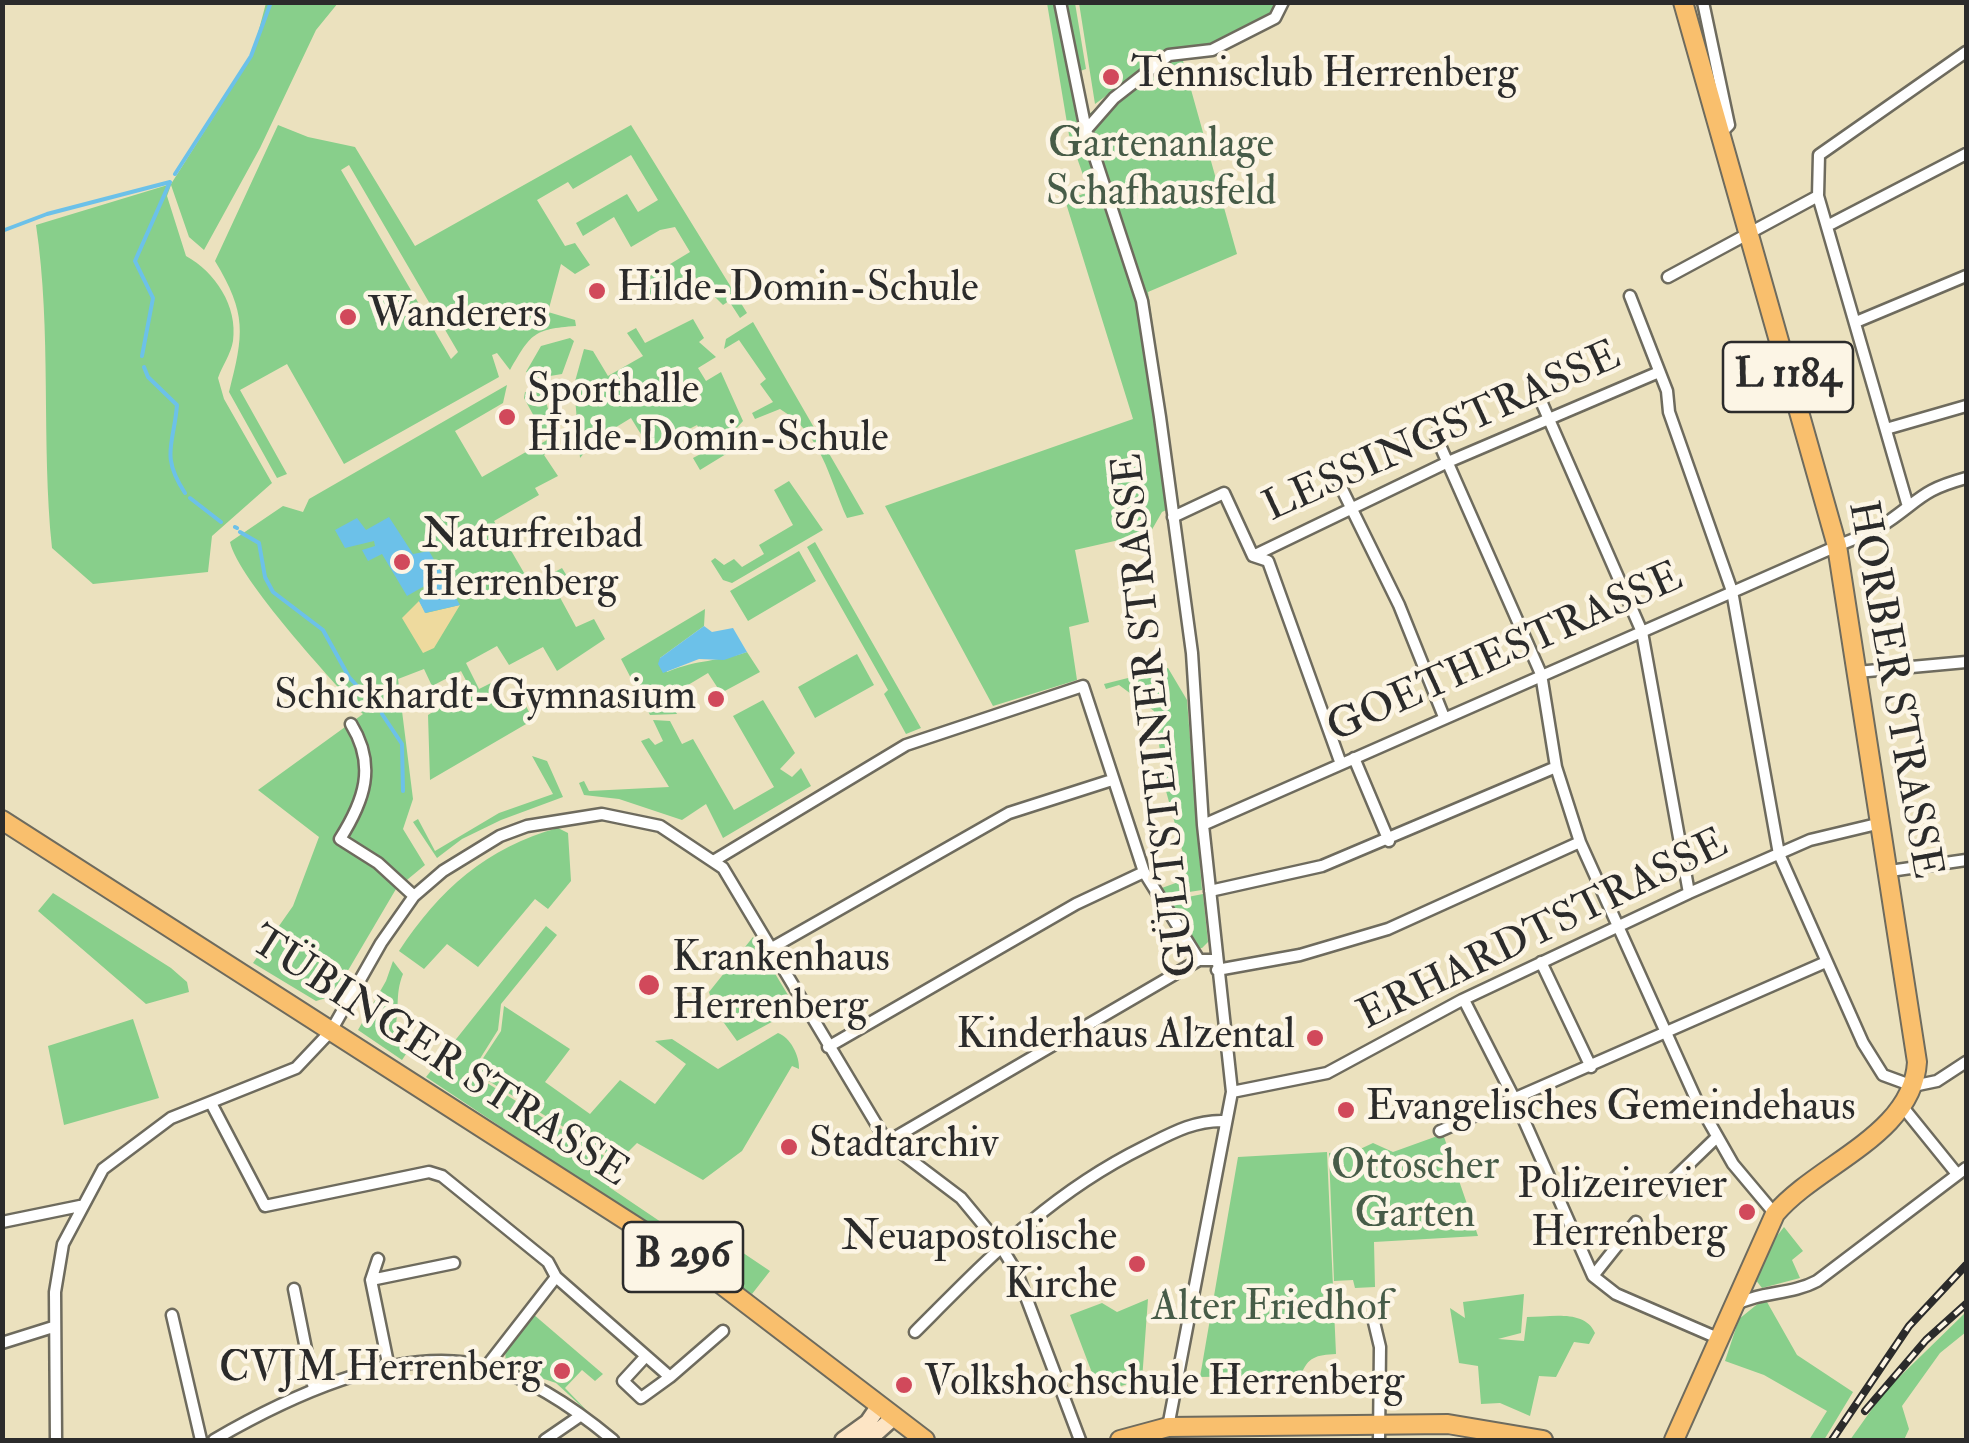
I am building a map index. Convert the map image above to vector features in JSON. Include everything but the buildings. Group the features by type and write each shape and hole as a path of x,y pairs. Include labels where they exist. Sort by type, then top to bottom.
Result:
{"main road":[{"name":"HORBER STRASSE","path":"1674,1440 1775,1214 1902,1106 1912,1086 1917,1050 1837,546 1718,135 1684,2"},
{"name":"TÜBINGER STRASSE","path":"2,820 715,1278 925,1440"},
{"path":"843,1440 887,1411"},
{"path":"854,1440 875,1434 887,1411"},
{"path":"1120,1440 1168,1426 1379,1433 1448,1424 1542,1440"},
{"path":"1506,1432 1525,1440"}],"street":[{"name":"GÜLTSTEINER STRASSE","path":"1060,2 1086,130 1142,301 1192,653 1202,825 1232,1092 1168,1426"},
{"path":"1086,130 1114,98 1169,56 1212,50 1274,18 1283,2"},
{"name":"HORBER STRASSE","path":"1703,2 1729,125 1718,135"},
{"path":"1907,504 1818,196 1819,156 1965,56"},
{"path":"1829,226 1966,154"},
{"path":"1668,277 1818,196"},
{"path":"1856,322 1966,276"},
{"path":"1630,296 1732,591 1778,854 1876,1067 1888,1079 1912,1086 1937,1081 1966,1062"},
{"name":"LESSINGSTRASSE","path":"1254,556 1448,462 1659,372"},
{"path":"1537,392 1642,632 1689,893"},
{"path":"1886,429 1966,406"},
{"path":"1435,434 1541,674 1556,767 1580,842 1718,1137 1775,1214"},
{"name":"GOETHESTRASSE","path":"1202,825 1837,546 1890,521 1907,504 1934,487 1966,478"},
{"path":"1337,479 1398,605 1444,717"},
{"path":"1173,518 1224,493 1254,556 1268,560 1341,764"},
{"path":"1857,672 1966,662"},
{"path":"715,860 906,745 1083,686 1144,872 1199,960 1216,965 1300,954 1388,929 1580,842"},
{"path":"351,724 363,749 367,780 363,802 340,839 378,863 414,896"},
{"path":"1354,758 1389,841"},
{"path":"1210,890 1322,866 1389,841 1556,767"},
{"path":"770,949 1009,813 1112,780"},
{"path":"56,1440 53,1327 63,1244 80,1206 103,1170 137,1140 171,1118 296,1068 331,1030 381,943 414,896 443,871 500,836 576,815 622,816 660,826 715,860 887,1142 961,1198 1000,1245 1030,1306 1080,1440"},
{"name":"ERHARDTSTRASSE","path":"1232,1092 1327,1074 1464,1000 1689,893 1819,836 1882,823"},
{"path":"1890,871 1966,860"},
{"path":"828,1047 1076,904 1144,872"},
{"path":"887,1142 1199,960"},
{"path":"1541,962 1591,1068"},
{"path":"1440,1132 1826,962"},
{"path":"1464,1000 1515,1100 1593,1276 1616,1294 1720,1339"},
{"path":"211,1103 266,1206 430,1172 442,1176 548,1262 556,1277 670,1377"},
{"path":"1731,1307 1751,1296 1796,1290 1817,1281 1962,1171 1902,1106"},
{"path":"915,1332 1000,1245 1051,1201 1108,1165 1201,1122 1224,1121"},
{"path":"1659,1193 1718,1137"},
{"path":"2,1222 80,1206"},
{"path":"1593,1276 1636,1222"},
{"path":"378,1259 372,1280 389,1368"},
{"path":"372,1280 454,1263"},
{"path":"486,1366 556,1277"},
{"path":"294,1289 314,1389"},
{"path":"172,1316 202,1440"},
{"path":"1374,1322 1380,1347 1379,1433"},
{"path":"2,1342 53,1327"},
{"path":"646,1356 623,1380 642,1398 723,1331"},
{"path":"214,1440 314,1389 389,1368 439,1362 486,1366 521,1381 612,1440"},
{"path":"545,1440 580,1416"}],"green space":[{"path":"266,3 338,3 316,30 260,148 204,250 189,237 171,185 167,196 186,256 215,281 228,303 233,341 218,378 224,399 272,483 212,536 208,572 93,584 52,548 44,306 36,225 171,184 252,56"},
{"name":"Gartenanlage Schafhausfeld","path":"1047,3 1075,3 1086,69 1077,72 1083,108 1089,114 1172,50 1183,61 1237,254 1148,292 1179,504 1162,512 1150,533 1075,550 1089,622 1069,627 1077,680 993,706 885,506 1133,419 1065,200 1089,192 1069,135"},
{"name":"Tennisclub Herrenberg","path":"1079,3 1279,3 1273,15 1198,51 1171,48 1095,104"},
{"path":"278,125 308,137 355,147 415,246 631,125 747,313 740,318 729,301 723,305 693,275 646,303 637,284 690,252 675,227 660,230 631,247 614,217 583,236 576,223 627,194 638,212 658,200 631,155 573,189 568,182 537,200 565,246 575,243 590,265 575,274 561,264 548,312 575,320 576,326 550,329 535,336 510,370 497,353 492,355 499,377 344,464 287,364 240,390 287,474 277,478 229,392 240,325 233,296 215,261","holes":["349,165 458,352 451,359 341,170"]},
{"path":"693,319 704,338 699,342 716,357 698,368 706,381 721,372 743,421 726,440 731,451 700,470 693,458 710,449 697,425 650,449 631,418 595,440 580,458 574,385 584,349 593,351 608,376 643,356 627,333 636,328 645,343"},
{"path":"753,322 864,514 847,518 815,443 794,419 780,409 755,419 752,413 773,402 760,384 766,379 739,340 724,349 726,339"},
{"path":"570,338 574,341 562,374 538,378 526,372 541,346"},
{"path":"507,385 503,403 455,431 482,477 547,440 524,398 525,392 544,393 556,442 544,455 558,476 535,488 539,495 494,521 531,585 562,568 570,581 556,590 576,627 594,619 605,639 557,671 543,647 509,665 497,646 466,663 479,689 493,682 508,708 523,700 533,720 430,780 428,715 470,688 461,671 432,686 424,669 398,679 413,799 403,829 425,865 396,889 333,996 316,1001 253,963 293,906 319,837 258,790 363,714 268,605 230,542 283,506 303,512 309,499"},
{"path":"789,481 823,530 732,583 723,580 711,561 715,558 724,565 734,559 742,567 764,554 759,545 793,525 774,490"},
{"path":"815,542 921,728 906,734 884,694 888,690 807,547"},
{"path":"799,551 816,581 748,621 730,591"},
{"path":"705,609 704,626 660,658 667,672 747,652 760,672 721,693 708,673 668,697 677,714 650,715 621,659"},
{"path":"857,654 874,685 815,718 798,687"},
{"path":"1168,668 1187,700 1202,890 1163,896 1159,889 1184,880 1184,857 1166,791 1154,711 1119,685 1106,689 1104,684"},
{"path":"763,700 795,753 780,769 792,777 801,768 811,786 723,838 706,804 682,820 619,799 584,795 579,783 584,781 589,791 669,787 641,741 649,738 655,745 663,741 653,720 670,721 682,744 693,739 734,810 774,787 733,716"},
{"path":"532,756 547,761 563,797 501,820 462,839 437,858 413,822 418,819 435,851 499,813 553,794"},
{"path":"558,828 568,833 571,881 548,909 535,899 478,967 447,944 424,969 399,951 431,909 467,874 509,847"},
{"path":"53,893 171,968 187,982 189,992 146,1004 38,911"},
{"path":"1203,894 1208,942 1197,948 1167,901"},
{"path":"546,926 557,935 501,1004 498,1030 471,1073 619,1165 609,1187 701,1249 715,1234 770,1271 752,1294 426,1077"},
{"path":"753,937 794,1005 790,1012 737,1041 714,1009 709,992"},
{"path":"393,961 403,974 393,1037 410,1048 402,1060 358,1030"},
{"path":"504,1006 570,1049 545,1082 590,1114 620,1080 655,1104 686,1064 655,1041 672,1039 718,1069 778,1033 793,1048 799,1069 792,1066 742,1151 703,1180 637,1143 619,1161 474,1072 501,1031"},
{"path":"133,1019 159,1098 64,1125 48,1046"},
{"name":"Ottoscher Garten","path":"1443,1134 1478,1236 1374,1242 1375,1287 1355,1288 1353,1280 1334,1281 1329,1153 1356,1151 1373,1143 1393,1152"},
{"name":"Alter Friedhof","path":"1327,1152 1336,1354 1314,1358 1301,1375 1200,1377 1238,1157"},
{"path":"1784,1227 1803,1251 1792,1260 1800,1278 1762,1288 1755,1279 1766,1250"},
{"path":"1524,1294 1521,1333 1498,1339 1524,1341 1527,1317 1575,1317 1590,1325 1595,1333 1589,1344 1574,1342 1556,1377 1539,1376 1530,1416 1500,1403 1481,1404 1478,1366 1459,1363 1450,1308 1465,1318 1463,1302"},
{"path":"1148,1299 1142,1380 1107,1390 1097,1386 1070,1315 1102,1303 1117,1312"},
{"path":"1760,1302 1767,1302 1797,1355 1853,1392 1824,1440 1809,1440 1827,1411 1764,1375 1725,1361 1739,1319"},
{"path":"1966,1312 1966,1332 1940,1353 1902,1406 1909,1429 1904,1440 1850,1440 1884,1392"},
{"name":"CVJM Herrenberg","path":"533,1314 603,1374 595,1381 582,1370 565,1388 592,1416 556,1383 506,1366 505,1348"}],"sand":[{"path":"419,601 426,613 460,605 434,648 423,653 402,618"}],"water":[{"path":"389,517 413,554 429,551 460,605 425,613 419,601 431,588 428,584 407,596 382,554 368,561 362,550 375,546 374,541 345,548 335,530 357,518 366,530"},
{"path":"704,626 712,632 733,628 747,652 724,660 699,659 663,673 658,664 660,658"}],"waterway":[{"path":"175,174 251,56 271,2"},
{"path":"2,231 47,214 170,182"},
{"path":"142,356 153,298 135,261 170,182"},
{"path":"144,367 148,377 177,405 170,449 173,469 185,493"},
{"path":"190,498 221,522"},
{"path":"240,532 259,543 265,577 273,592 323,630 349,677 378,709"},
{"path":"382,714 402,744 403,791"}],"railway":[{"path":"1832,1440 1909,1326 1966,1265"},
{"path":"1865,1411 1926,1340 1966,1304"}],"place":[{"name":"Tennisclub Herrenberg","path":"1111,77"},
{"name":"Hilde-Domin-Schule","path":"597,291"},
{"name":"Wanderers","path":"348,317"},
{"name":"Sporthalle Hilde-Domin-Schule","path":"507,417"},
{"name":"Naturfreibad Herrenberg","path":"402,562"},
{"name":"Schickhardt-Gymnasium","path":"716,699"},
{"name":"Krankenhaus Herrenberg","path":"649,985"},
{"name":"Kinderhaus Alzental","path":"1315,1038"},
{"name":"Evangelisches Gemeindehaus","path":"1346,1110"},
{"name":"Stadtarchiv","path":"789,1147"},
{"name":"Polizeirevier Herrenberg","path":"1747,1212"},
{"name":"Neuapostolische Kirche","path":"1137,1264"},
{"name":"CVJM Herrenberg","path":"562,1371"},
{"name":"Volkshochschule Herrenberg","path":"904,1385"}]}
